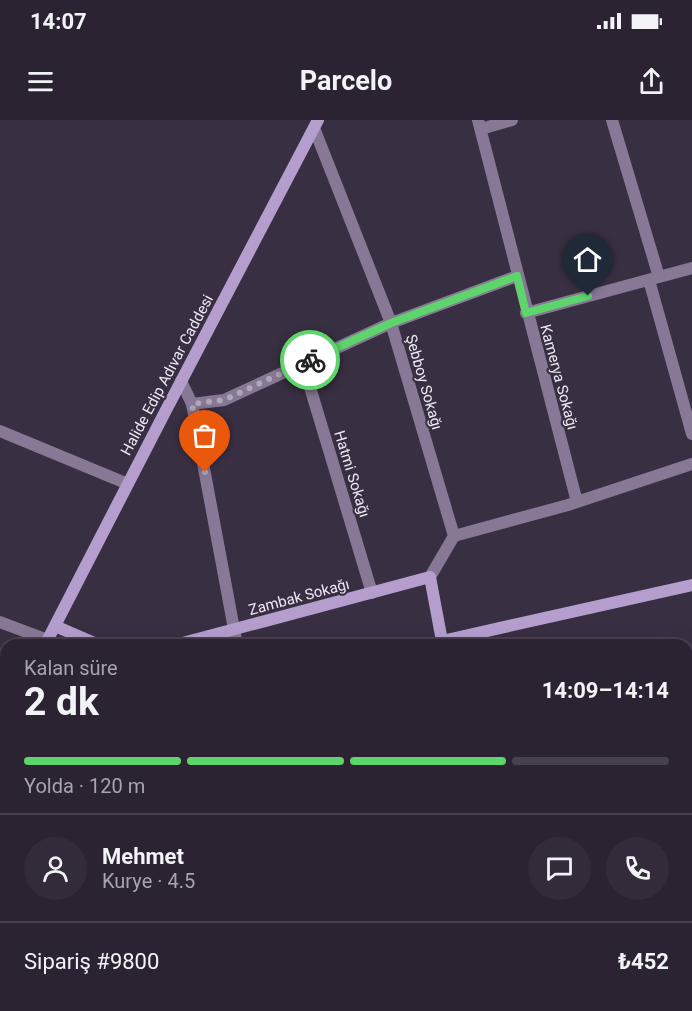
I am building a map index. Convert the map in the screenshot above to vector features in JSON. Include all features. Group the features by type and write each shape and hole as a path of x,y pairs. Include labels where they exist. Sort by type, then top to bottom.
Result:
{"street":[{"path":"479,125 512,120"},
{"path":"612,120 692,434"},
{"name":"Şebboy Sokağı","path":"316,124 391,323 454,536"},
{"name":"Halide Edip Adıvar Caddesi","path":"48,639 316,124"},
{"name":"Kamerya Sokağı","path":"479,125 526,313 577,502"},
{"path":"526,313 692,268"},
{"path":"192,404 224,400 391,323 517,276"},
{"name":"Hatmi Sokağı","path":"303,364 372,593"},
{"path":"181,381 192,404 236,639"},
{"path":"0,431 128,484"},
{"path":"441,639 430,577 454,536 577,502 692,464"},
{"name":"Zambak Sokağı","path":"198,639 430,577"},
{"path":"459,639 692,585"},
{"path":"0,622 39,639"},
{"path":"55,626 85,639"}],"way so far":[{"path":"205,472 192,404 224,400 310,360"}],"route":[{"path":"310,360 391,323 517,276 526,313 588,296"}]}
